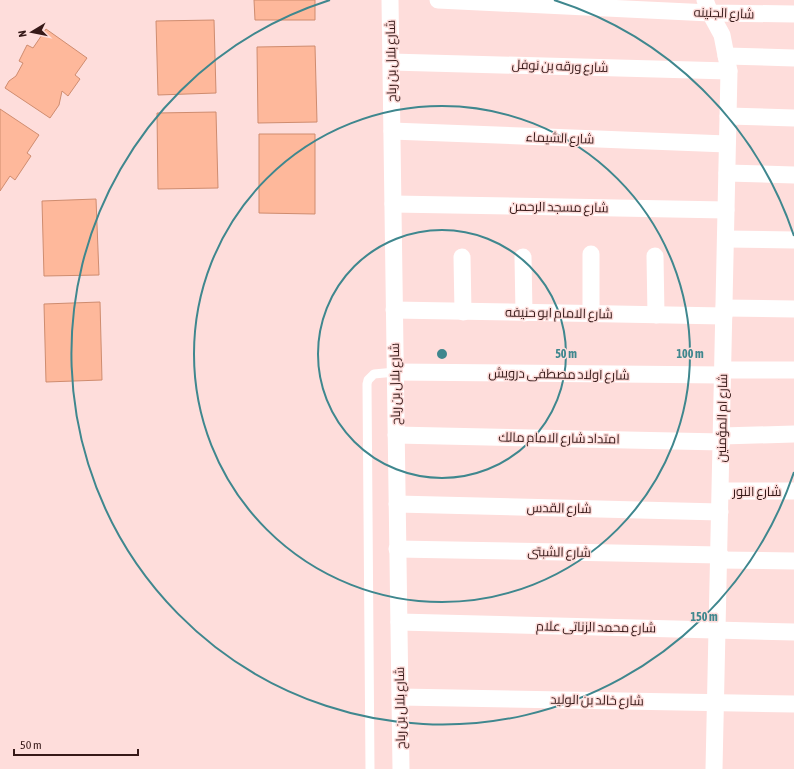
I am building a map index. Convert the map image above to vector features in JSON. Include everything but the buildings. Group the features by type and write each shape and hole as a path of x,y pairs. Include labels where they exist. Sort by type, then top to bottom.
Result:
{"street":[{"name":"شارع بلال بن رباح","path":"390,0 401,769"},
{"name":"شارع الجنينه","path":"438,0 707,6 794,14"},
{"name":"شارع ام المؤمنين","path":"707,6 722,35 728,63 728,144 714,769"},
{"name":"شارع ورقه بن نوفل","path":"391,62 728,63 794,58"},
{"path":"728,116 794,118"},
{"name":"شارع الشيماء","path":"392,131 728,144"},
{"path":"727,172 794,175"},
{"name":"شارع مسجد الرحمن","path":"393,204 726,210"},
{"path":"726,239 794,240"},
{"path":"591,254 591,314"},
{"path":"655,256 656,315"},
{"path":"524,257 524,313"},
{"path":"462,258 463,312"},
{"name":"شارع الامام ابو حنيفه","path":"394,310 656,315 794,309"},
{"name":"شارع اولاد مصطفى درويش","path":"395,372 723,373 794,370"},
{"name":"امتداد شارع الامام مالك","path":"396,435 722,439 794,434"},
{"name":"شارع النور","path":"721,491 794,491"},
{"name":"شارع القدس","path":"397,504 720,512"},
{"name":"شارع الشبتى","path":"398,549 719,557 794,561"},
{"name":"شارع محمد الزناتى علام","path":"399,622 794,632"},
{"name":"شارع خالد بن الوليد","path":"400,697 794,704"},
{"path":"401,769 416,769"}],"lane":[{"path":"370,769 367,384 371,376 374,374 395,372"}]}
